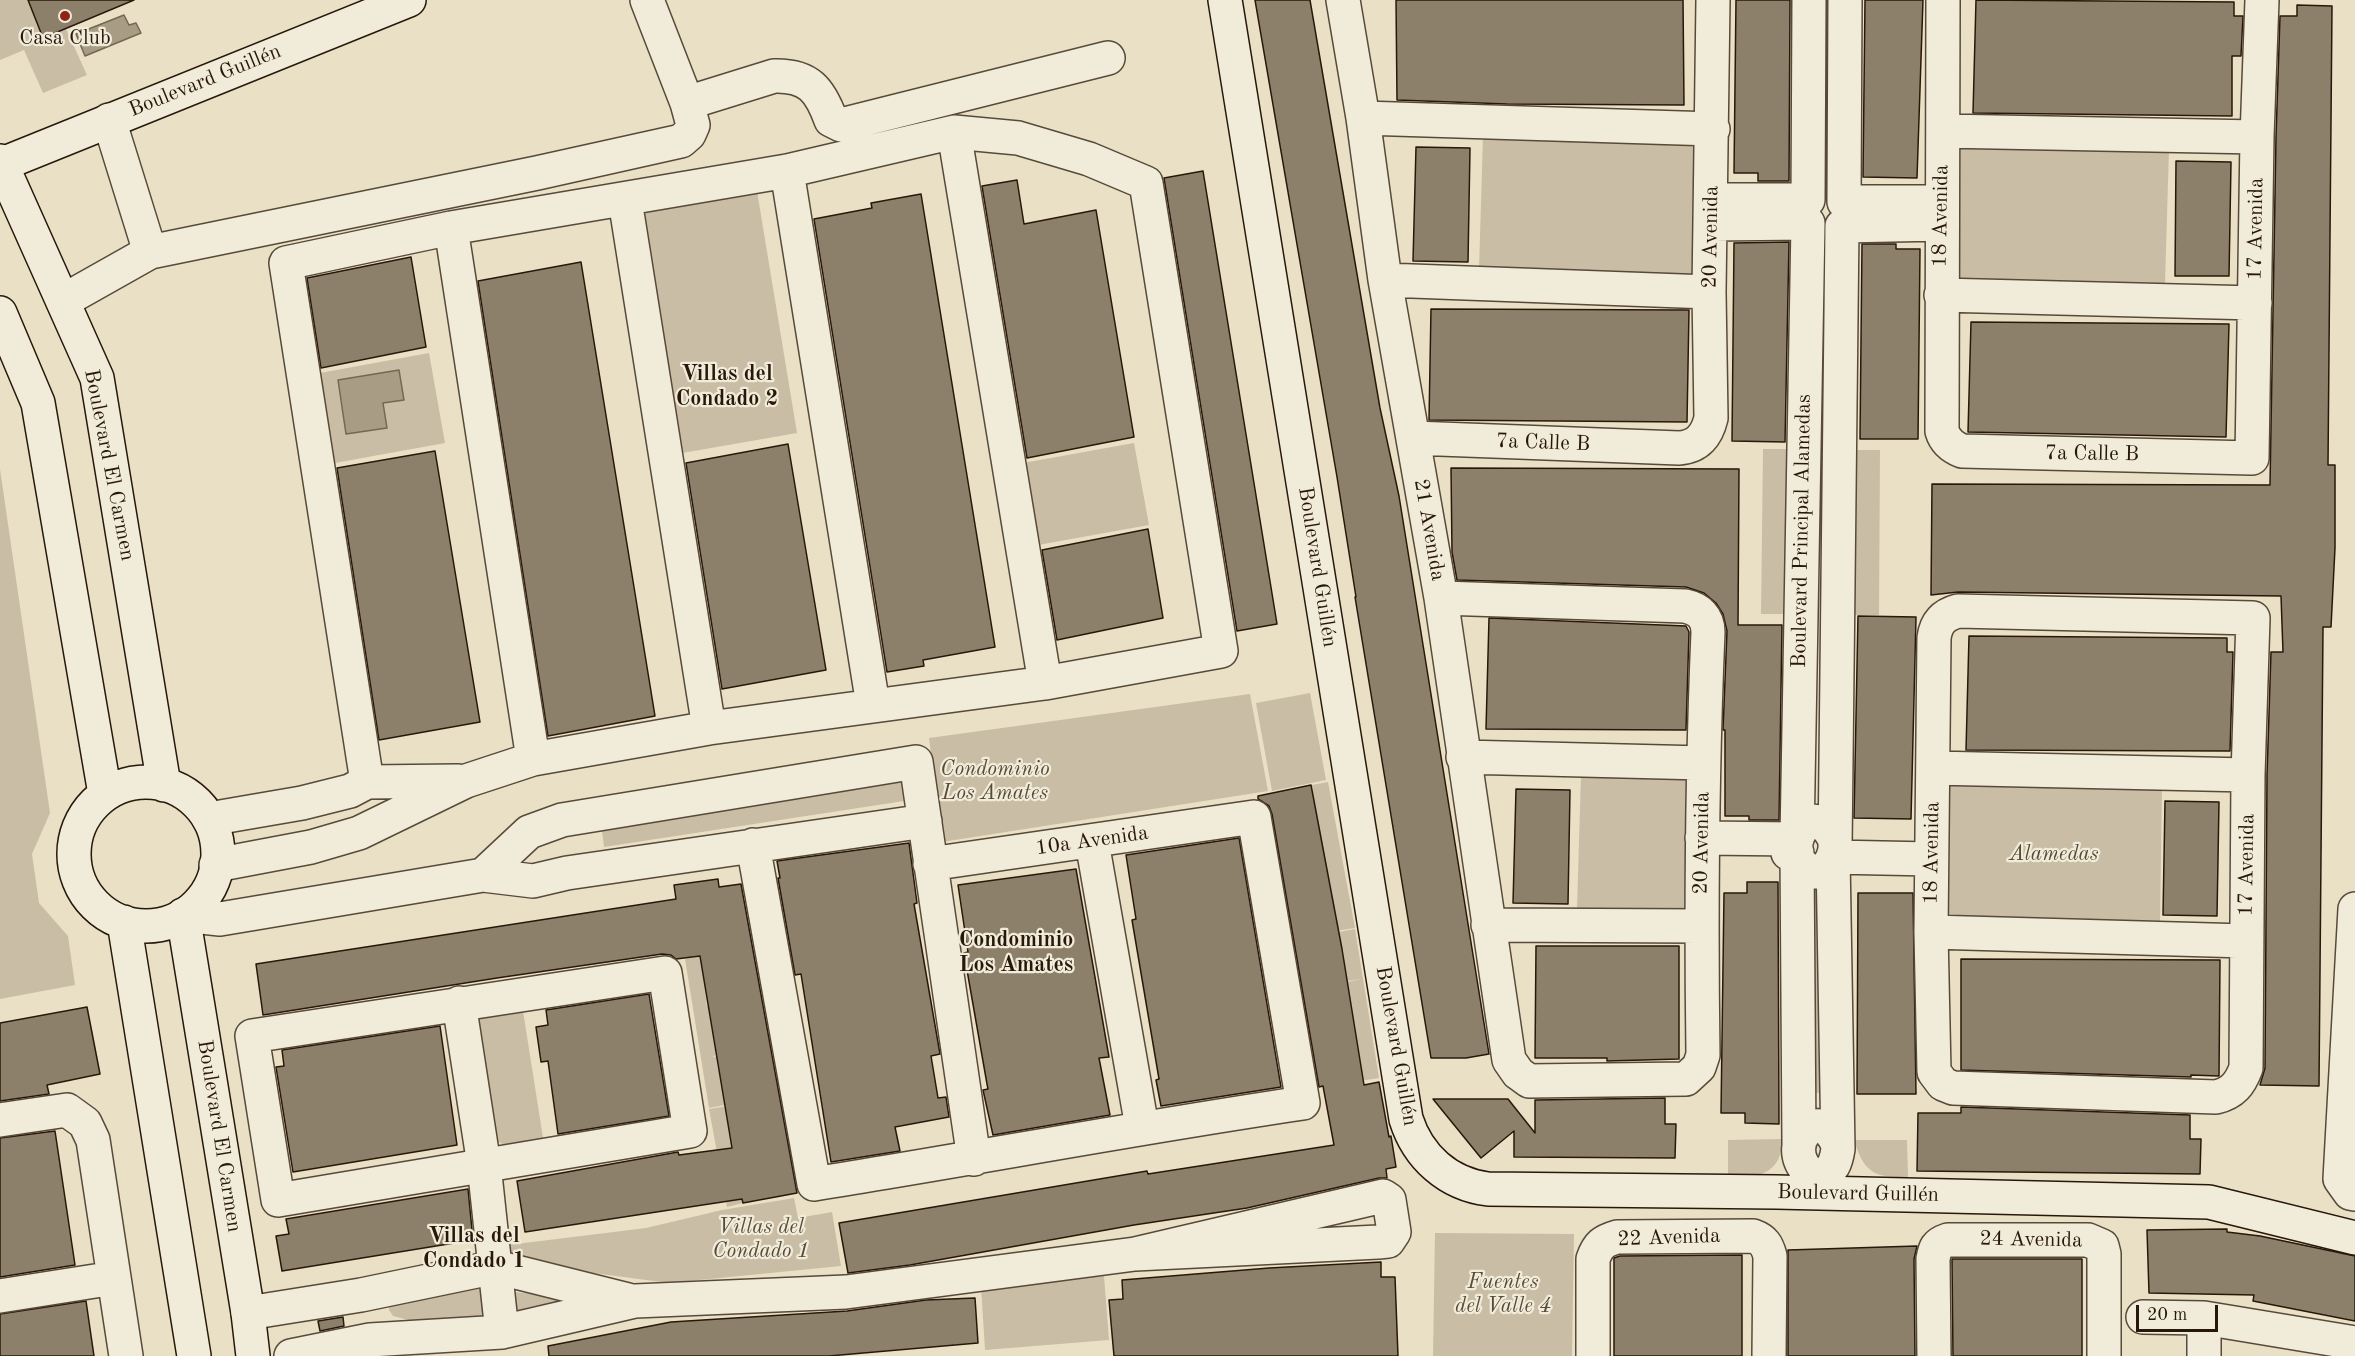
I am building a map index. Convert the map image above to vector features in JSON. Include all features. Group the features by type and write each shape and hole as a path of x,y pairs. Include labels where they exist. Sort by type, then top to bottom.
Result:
{"street":[{"name":"Boulevard Guillén","path":"0,164 409,0"},
{"path":"63,301 150,252 537,173 681,141 689,134 693,125 687,103 647,0"},
{"name":"Boulevard Guillén","path":"1225,0 1406,1119 1422,1151 1442,1172 1476,1188 2209,1202 2355,1238"},
{"name":"21 Avenida","path":"1343,0 1363,118 1385,280 1441,598 1509,1060 1518,1073 1529,1081 1682,1081 1690,1077 1699,1067 1704,1055"},
{"name":"20 Avenida","path":"1672,448 1685,448 1700,441 1710,424 1709,292 1713,0"},
{"name":"Boulevard Principal Alamedas","path":"1776,1192 1795,1179 1799,1148 1797,846 1808,211 1809,0"},
{"name":"Boulevard Principal Alamedas","path":"1837,1148 1834,848 1845,0"},
{"name":"17 Avenida","path":"2252,458 2257,137 2262,0"},
{"name":"18 Avenida","path":"1942,431 1943,1"},
{"path":"687,103 774,76 787,76 810,84 824,100 831,120 840,125 1108,58"},
{"path":"1363,118 1713,129"},
{"path":"109,120 150,252"},
{"path":"1942,131 2257,137"},
{"path":"954,132 1045,683"},
{"path":"216,865 311,847 359,833 466,781 533,759 709,728 1045,683 1221,651 1146,183 1089,159 1018,138 954,132 788,171 451,228 286,263 367,782"},
{"name":"Boulevard El Carmen","path":"0,164 97,378 164,785"},
{"path":"788,171 873,705"},
{"path":"1711,212 1808,211 1812,192 1825,186 1838,192 1843,214 1941,213"},
{"path":"625,200 709,728"},
{"path":"451,228 533,759"},
{"path":"1385,280 1709,292"},
{"path":"1941,295 2255,303"},
{"path":"0,313 38,403 105,794"},
{"name":"7a Calle B","path":"1942,431 1950,444 1962,451 2252,458"},
{"name":"7a Calle B","path":"1413,438 1672,448"},
{"name":"20 Avenida","path":"1441,598 1684,606 1695,609 1704,616 1708,632 1703,764 1701,926 1704,1055"},
{"name":"17 Avenida","path":"1934,638 1940,621 1947,615 1958,611 2253,618 2248,775 2246,1068 2235,1088 2216,1097"},
{"name":"18 Avenida","path":"1934,638 1932,1068 1941,1082 1953,1088 2216,1097"},
{"path":"1463,757 1703,764"},
{"path":"483,875 529,831 562,820 916,762 974,1159"},
{"path":"1933,768 2248,775"},
{"path":"209,819 302,803 350,791 367,782 466,781"},
{"path":"148,782 164,785 171,786 190,797 209,819 215,834 218,857 213,879 202,899 183,915 160,925 135,926 111,918 92,903 79,881 73,857 77,832 89,810 105,794 126,785 148,782"},
{"path":"302,803 311,847"},
{"name":"10a Avenida","path":"930,864 1254,817 1303,1103 1142,1127"},
{"path":"183,915 220,919 483,875 533,880 567,873 924,821"},
{"path":"1702,846 1797,846 1802,827 1815,821 1827,827 1834,848 1932,850"},
{"path":"753,845 814,1184 974,1159 1142,1127 1092,842"},
{"path":"2355,909 2340,1179 2350,1193 2355,1194"},
{"name":"Boulevard El Carmen","path":"183,915 248,1313 253,1356"},
{"path":"124,922 194,1356"},
{"path":"1488,925 1701,926"},
{"path":"1931,932 2246,941"},
{"path":"665,973 690,1131 278,1200 252,1036 459,1004 665,973"},
{"path":"459,1004 484,1165 502,1332"},
{"path":"0,1120 67,1110 85,1123 93,1140 126,1356"},
{"path":"1799,1148 1804,1131 1817,1125 1830,1131 1848,1178 1866,1194"},
{"path":"291,1356 368,1345 502,1332 635,1301 846,1292 1135,1254 1378,1242 1388,1240 1394,1232 1391,1208 1389,1200 1383,1196 1135,1254"},
{"name":"22 Avenida","path":"1593,1356 1593,1259 1597,1248 1604,1240 1617,1237 1753,1236 1762,1239 1767,1245 1770,1256 1769,1356"},
{"name":"24 Avenida","path":"1934,1356 1932,1259 1936,1246 1948,1240 2088,1239 2098,1242 2104,1254 2104,1356"},
{"path":"248,1313 361,1295 496,1268 635,1301"},
{"path":"0,1296 114,1278"},
{"path":"361,1295 368,1345"},
{"path":"2143,1317 2204,1318 2353,1347"},
{"path":"2204,1318 2204,1356"}],"green space":[{"path":"0,0 39,0 43,38 66,29 87,75 43,93 24,50 0,60"},
{"path":"1483,135 1697,140 1693,275 1479,270"},
{"path":"1956,144 2169,149 2165,284 1951,279"},
{"name":"Villas del Condado 2","path":"756,185 797,433 671,455 630,207"},
{"path":"429,353 445,443 324,465 309,375"},
{"path":"1134,443 1149,525 1027,547 1012,465"},
{"path":"1763,449 1794,449 1793,614 1761,614"},
{"path":"1849,450 1880,450 1879,615 1847,615"},
{"path":"0,469 50,813 32,854 39,903 68,936 75,985 0,999"},
{"path":"1310,693 1326,780 1272,791 1256,703"},
{"name":"Condominio Los Amates","path":"1250,694 1268,791 942,842 929,738"},
{"path":"1581,775 1691,777 1688,912 1577,910"},
{"name":"Condominio Los Amates","path":"901,777 904,801 604,847 601,823"},
{"path":"1328,782 1355,928 1317,934 1337,923 1334,907 1311,903 1333,898 1330,882 1307,886 1323,851 1320,833 1299,837 1319,826 1316,809 1293,806 1314,802 1312,785"},
{"name":"Alamedas","path":"1949,786 2162,788 2160,923 1946,921"},
{"path":"1827,882 1830,1093 1804,1093 1801,883"},
{"path":"1355,929 1379,1078 1341,1084 1358,1049 1355,1031 1334,1034 1354,1023 1351,1006 1330,1010 1329,1003 1350,999 1347,982 1361,979 1326,984 1346,973 1339,932"},
{"path":"722,953 705,989 707,1006 730,1003 709,1014 712,1031 733,1027 735,1034 713,1038 716,1055 712,1057 738,1053 739,1059 717,1064 721,1081 742,1077 743,1084 722,1088 725,1105 709,1108 685,959"},
{"path":"523,1011 544,1144 517,1148 505,1145 493,1137 477,1019 484,1015"},
{"path":"747,1103 726,1114 743,1203 727,1207 709,1109"},
{"path":"1782,1139 1781,1151 1773,1167 1758,1175 1728,1178 1728,1140"},
{"path":"1854,1140 1907,1140 1908,1177 1887,1176 1872,1171 1862,1160"},
{"name":"Villas del Condado 1","path":"794,1198 798,1218 832,1212 841,1266 669,1283 510,1262 508,1245 646,1228 722,1210"},
{"name":"Fuentes del Valle 4","path":"1435,1233 1574,1234 1572,1356 1433,1356"},
{"path":"1104,1276 1109,1340 985,1350 981,1286"},
{"path":"475,1284 483,1290 484,1317 424,1324 393,1316 389,1310 390,1302"},
{"path":"515,1292 586,1299 517,1313"}],"shaded area":[{"path":"124,15 129,25 136,23 141,33 85,56 76,34"},
{"path":"399,370 404,400 383,403 387,428 346,434 338,380"}],"building":[{"name":"Casa Club","path":"28,0 134,0 43,38"},
{"path":"1255,0 1310,0 1380,408 1399,496 1489,1054 1466,1058 1431,1058 1337,477"},
{"path":"1396,0 1683,0 1684,105 1507,104 1397,100"},
{"path":"1736,0 1790,0 1789,181 1758,181 1758,173 1734,173"},
{"path":"1865,0 1923,0 1917,178 1863,177"},
{"path":"1976,0 2234,2 2234,16 2243,16 2241,56 2232,56 2232,116 1973,113"},
{"path":"2297,5 2332,6 2328,465 2335,465 2335,548 2331,627 2323,627 2319,1086 2260,1085 2265,1068 2267,775 2271,652 2283,652 2281,596 1958,592 1931,595 1932,484 2270,485 2280,16 2297,16"},
{"path":"1416,147 1470,148 1468,262 1413,261"},
{"path":"2176,161 2231,162 2229,276 2175,276"},
{"path":"1203,171 1277,624 1237,631 1164,178"},
{"path":"1017,180 1024,224 1096,210 1134,437 1027,458 982,186"},
{"path":"921,194 995,647 923,660 924,666 887,672 814,219 872,208 871,203"},
{"path":"1789,242 1785,442 1732,441 1734,243"},
{"path":"1862,244 1896,244 1896,249 1920,249 1918,439 1860,439"},
{"path":"411,257 426,347 321,368 307,278"},
{"path":"581,262 655,716 548,736 478,281"},
{"path":"1431,309 1689,310 1687,422 1429,420"},
{"path":"1971,322 2229,324 2226,437 1968,432"},
{"path":"788,444 826,670 722,689 686,463"},
{"path":"435,451 480,722 379,740 337,468"},
{"path":"1451,468 1739,469 1738,625 1782,625 1779,820 1749,820 1749,816 1725,816 1725,730 1723,730 1727,631 1723,614 1716,603 1704,593 1686,587 1457,580 1452,552"},
{"path":"1148,529 1163,618 1057,640 1042,550"},
{"path":"1858,616 1916,617 1911,819 1854,818"},
{"path":"1489,618 1686,626 1689,632 1686,730 1486,729"},
{"path":"1969,636 2227,638 2227,652 2233,652 2230,751 1966,750"},
{"path":"1311,785 1342,949 1364,1085 1379,1082 1389,1137 1391,1136 1396,1167 1386,1169 1387,1178 1247,1208 1134,1225 910,1265 848,1273 839,1223 1147,1171 1148,1174 1334,1145 1323,1086 1319,1087 1272,814 1269,806 1258,799 1258,796"},
{"path":"1516,789 1570,790 1568,904 1513,903"},
{"path":"2165,801 2219,802 2217,916 2163,915"},
{"path":"1239,838 1281,1087 1161,1106 1156,1080 1159,1079 1132,920 1136,919 1126,855"},
{"path":"909,843 917,903 914,904 940,1054 931,1056 938,1098 946,1097 949,1117 895,1127 900,1151 831,1162 801,974 795,975 777,861"},
{"path":"1076,869 1109,1057 1099,1058 1110,1115 993,1135 983,1090 988,1089 964,953 968,952 958,885"},
{"path":"718,879 719,887 741,884 797,1193 743,1203 742,1199 525,1232 517,1181 678,1152 679,1155 732,1148 700,956 676,959 671,955 662,954 263,1015 256,964 676,899 674,885"},
{"path":"1747,882 1778,882 1779,1124 1745,1123 1745,1113 1721,1113 1724,893 1747,893"},
{"path":"1858,893 1913,893 1916,1094 1857,1094"},
{"path":"1536,946 1679,946 1679,1059 1607,1061 1607,1058 1535,1058"},
{"path":"1961,959 2220,960 2219,1076 1961,1070"},
{"path":"649,994 669,1116 558,1134 548,1061 541,1062 536,1027 548,1025 546,1010"},
{"path":"87,1007 100,1074 47,1085 49,1094 0,1101 0,1023"},
{"path":"440,1026 457,1145 293,1172 276,1067 284,1066 282,1050"},
{"path":"1665,1098 1665,1124 1676,1124 1675,1158 1514,1157 1514,1131 1481,1158 1433,1099 1508,1099 1535,1133 1535,1100"},
{"path":"1961,1107 2190,1115 2190,1139 2201,1139 2200,1174 1917,1171 1918,1113 1961,1113"},
{"path":"55,1131 75,1265 0,1277 0,1138"},
{"path":"468,1189 473,1240 282,1271 276,1236 289,1234 286,1219"},
{"path":"2227,1229 2227,1232 2260,1236 2355,1256 2355,1321 2253,1301 2254,1295 2149,1293 2147,1230"},
{"path":"1917,1246 1914,1259 1915,1356 1788,1356 1788,1250"},
{"path":"1742,1255 1742,1356 1614,1356 1614,1258 1620,1256"},
{"path":"1952,1259 2082,1259 2082,1356 1953,1356"},
{"path":"1381,1262 1381,1277 1395,1277 1398,1356 1114,1356 1109,1300 1123,1299 1122,1280"},
{"path":"975,1298 978,1343 829,1356 549,1356 548,1346 671,1322 847,1311 926,1300"},
{"path":"86,1301 94,1356 0,1356 0,1314"},
{"path":"343,1317 344,1326 320,1331 318,1321"}],"place":[{"name":"Casa Club","path":"65,16"}],"district":[{"name":"Villas del Condado 2","path":"727,386"},
{"name":"Condominio Los Amates","path":"1016,952"},
{"name":"Villas del Condado 1","path":"474,1248"}]}
